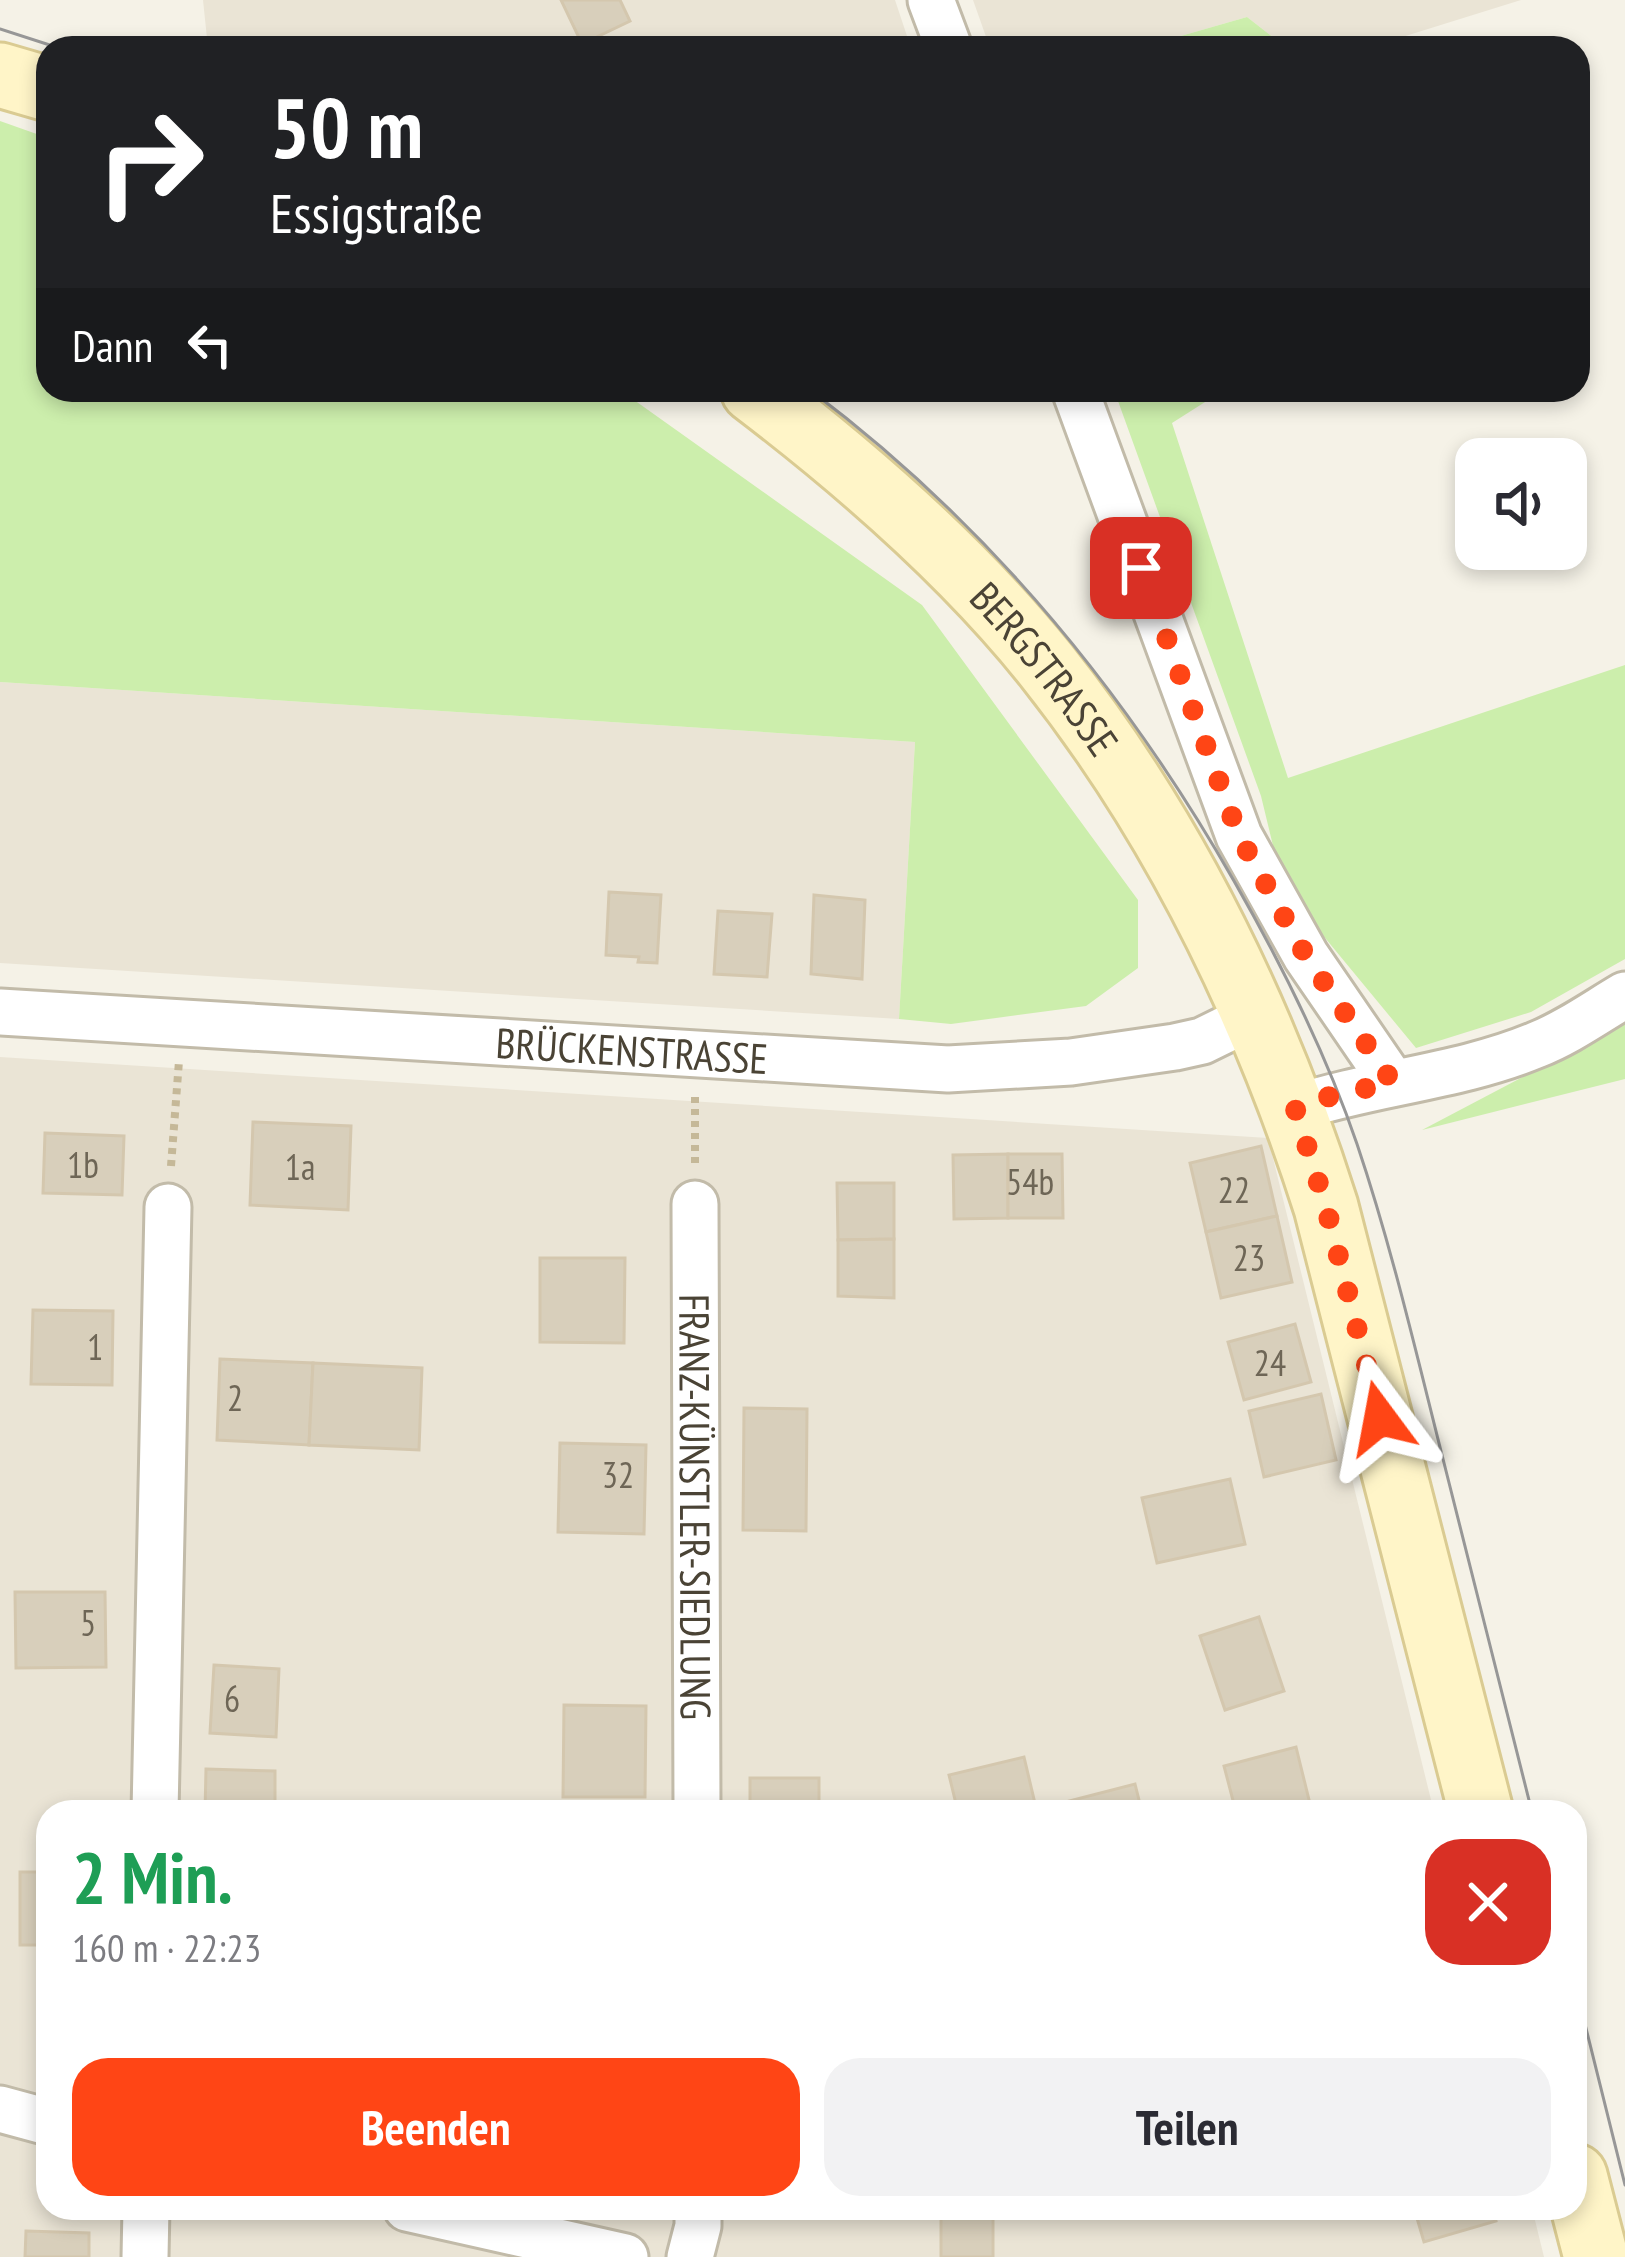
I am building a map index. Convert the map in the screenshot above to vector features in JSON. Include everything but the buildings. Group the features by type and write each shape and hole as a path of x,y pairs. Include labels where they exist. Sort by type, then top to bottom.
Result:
{"street":[{"path":"931,0 944,36"},
{"path":"0,75 36,86"},
{"name":"BERGSTRASSE","path":"768,402 885,498 1044,662 1165,837 1255,1015 1295,1108 1342,1269 1478,1800"},
{"path":"1079,402 1239,836 1306,956 1393,1083"},
{"path":"1295,1108 1337,1094 1465,1069 1540,1044 1625,995"},
{"name":"BRÜCKENSTRASSE","path":"0,1012 948,1069 1071,1062 1175,1047 1202,1041 1255,1015"},
{"name":"FRANZ-KÜNSTLER-SIEDLUNG","path":"695,1187 697,1800"},
{"path":"155,1800 168,1207"},
{"path":"0,2109 36,2119"},
{"path":"145,2257 146,2220"},
{"path":"460,2220 625,2257"},
{"path":"690,2257 698,2220"},
{"path":"1586,2220 1596,2257"}],"path":[{"path":"168,1207 181,1024"},
{"path":"695,1132 695,1187"}],"shaded area":[{"path":"203,0 895,0 907,36 207,36"},
{"path":"973,0 1521,0 1406,36 1272,36 1247,17 1181,36 986,36"},
{"path":"0,682 915,742 899,1019 0,963"},
{"path":"0,1057 1268,1138 1431,1800 36,1800 36,2220 1535,2220 1544,2257 0,2257"}],"green space":[{"path":"1247,17 1272,36 1181,36"},
{"path":"0,121 36,134 36,402 637,402 922,605 1138,900 1138,968 1086,1006 951,1024 899,1019 915,742 0,682"},
{"path":"1118,402 1205,402 1172,423 1288,778 1625,665 1625,959 1531,1012 1416,1048 1283,887 1261,796"},
{"path":"1625,1023 1625,1079 1422,1130"}],"tram line":[{"path":"0,29 36,41"},
{"path":"825,402 875,441 993,553 1099,677 1192,811 1286,977 1345,1110 1381,1220 1529,1800"},
{"path":"1587,2032 1625,2185"}],"route":[{"path":"1141,568 1239,836 1306,956 1393,1083 1295,1108 1326,1207 1380,1418"}]}
